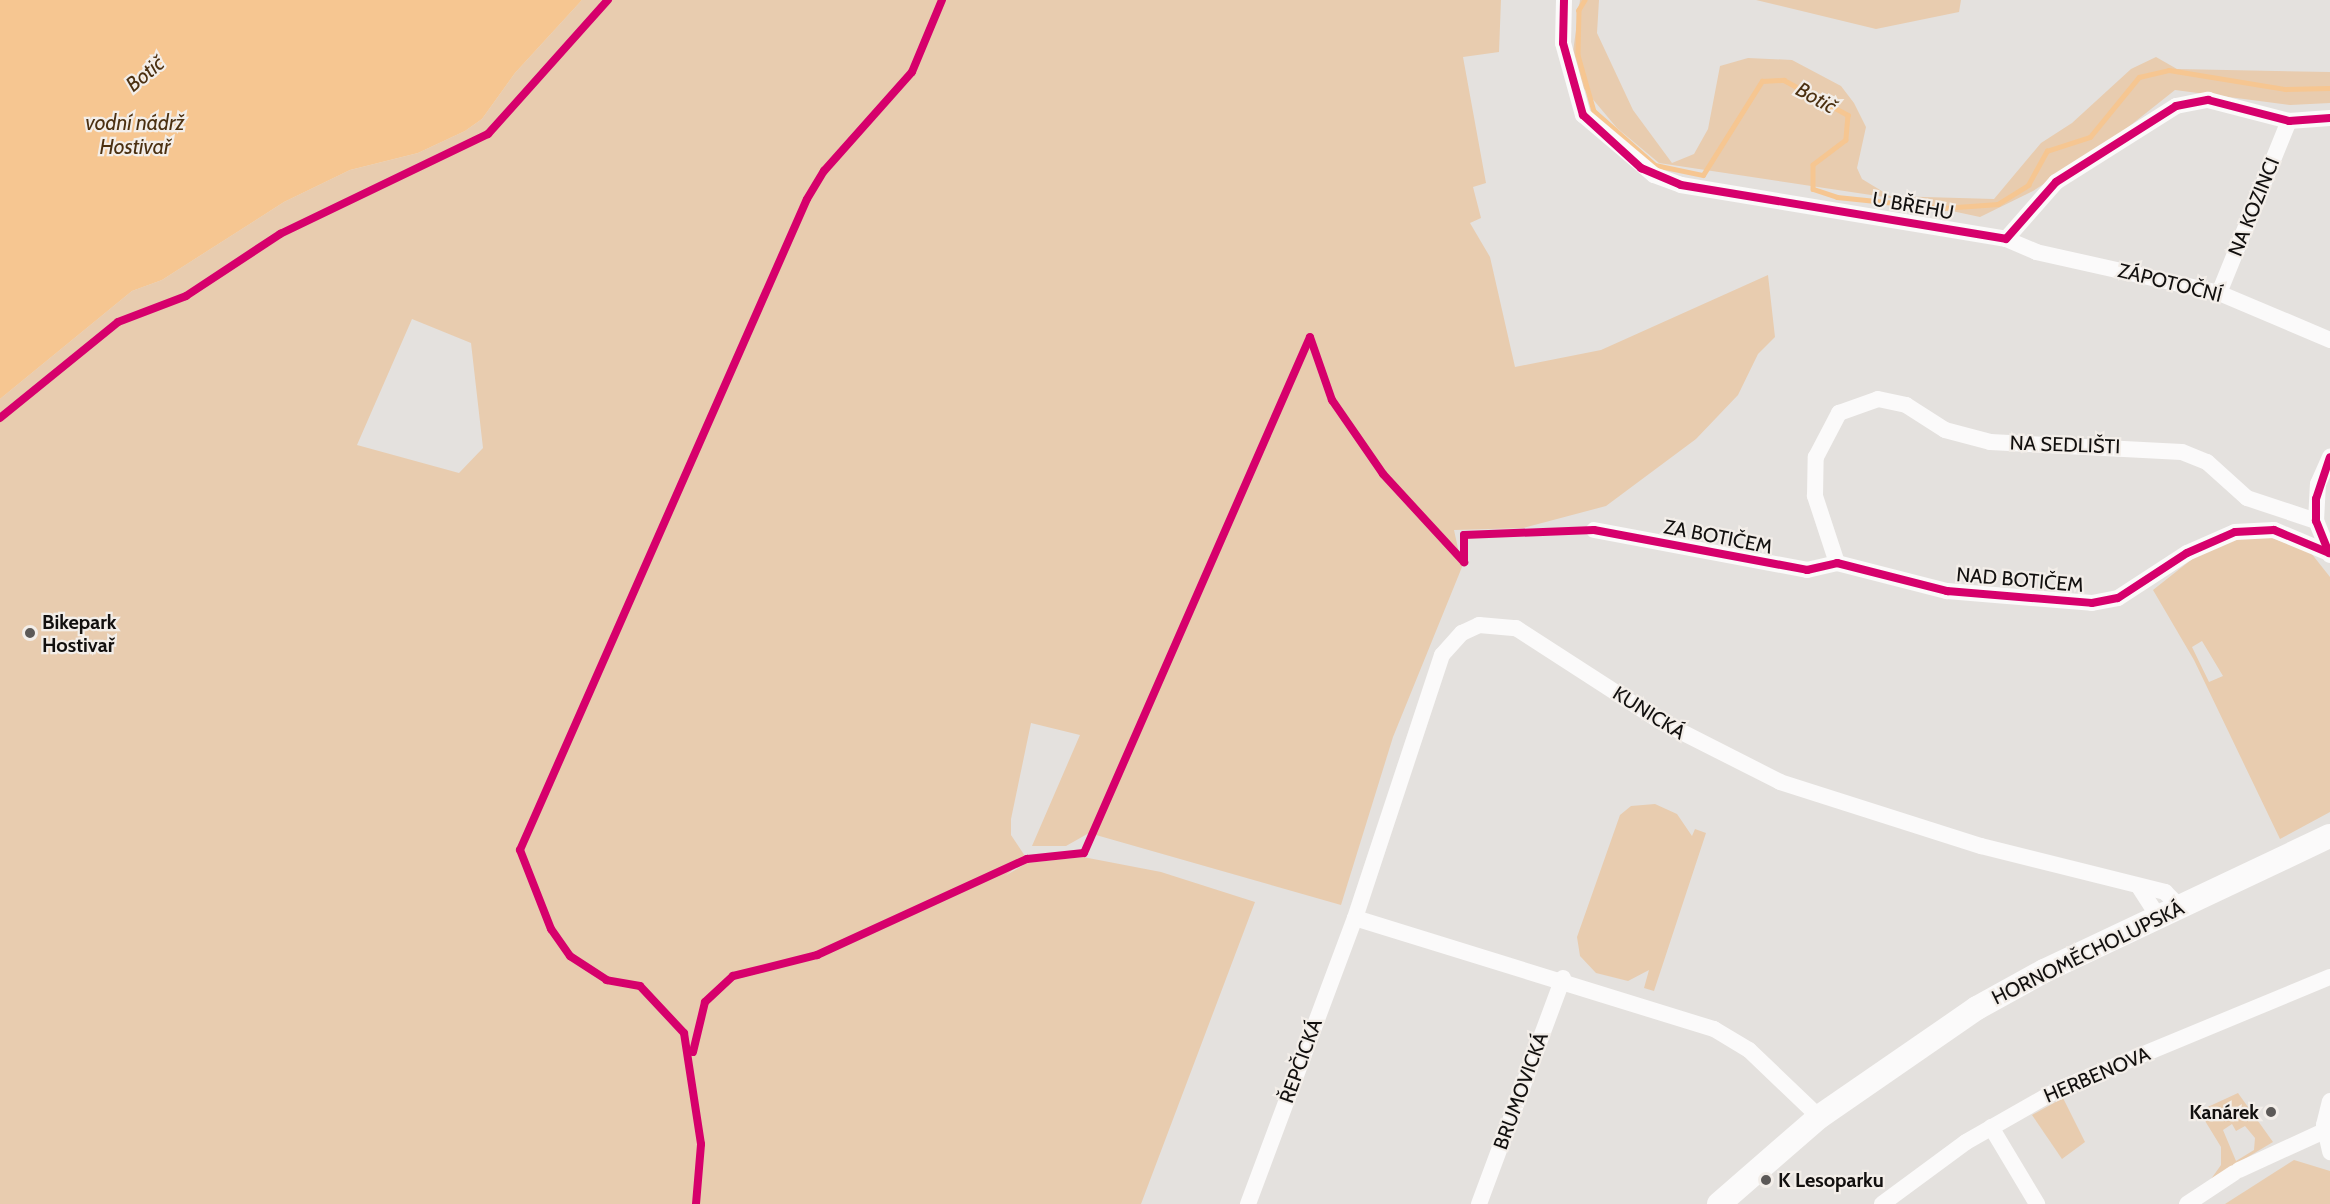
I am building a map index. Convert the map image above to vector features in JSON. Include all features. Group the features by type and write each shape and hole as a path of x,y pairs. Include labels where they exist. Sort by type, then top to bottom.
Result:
{"street":[{"name":"U BŘEHU","path":"1564,0 1563,43 1583,115 1641,168 1681,185 2006,238"},
{"path":"2006,238 2056,182 2176,105 2208,100 2289,121 2330,118"},
{"name":"NA KOZINCI","path":"2219,292 2289,121"},
{"name":"ZÁPOTOČNÍ","path":"2006,238 2036,252 2219,292 2330,340"},
{"name":"NA SEDLIŠTI","path":"1837,563 1815,496 1821,440 1839,413 1878,399 1906,405 1946,430 1990,442 2182,452 2207,462 2247,498 2316,521"},
{"name":"NAD BOTIČEM","path":"2329,554 2316,521 2318,484 2330,456"},
{"name":"ZA BOTIČEM","path":"1594,530 1807,570 1837,563"},
{"name":"NAD BOTIČEM","path":"1837,563 1947,591 2092,603 2118,598 2204,543 2235,532 2274,530 2329,554"},
{"name":"KUNICKÁ","path":"1355,918 1442,655 1462,633 1487,623 1516,628 1658,720 1780,782 1981,846 2165,892 2181,908"},
{"name":"HORNOMĚCHOLUPSKÁ","path":"1719,1204 1819,1117 1919,1045 2017,985 2330,836"},
{"path":"2139,886 2159,918"},
{"path":"1355,918 1563,978 1726,1035 1780,1077 1819,1117"},
{"name":"ŘEPČICKÁ","path":"1248,1204 1355,918"},
{"name":"HERBENOVA","path":"1882,1204 1991,1127 2076,1081 2330,977"},
{"name":"BRUMOVICKÁ","path":"1479,1204 1563,978"},
{"path":"2330,1101 2324,1131 2330,1152"},
{"path":"1991,1127 2037,1204"},
{"path":"2187,1204 2236,1172 2324,1131"}],"shaded area":[{"path":"582,0 1501,0 1499,52 1463,57 1486,183 1473,187 1481,218 1470,223 1490,257 1515,367 1601,350 1768,275 1775,337 1758,354 1738,395 1696,439 1606,506 1523,528 1454,530 1462,567 1393,737 1341,905 1089,833 1066,846 1032,846 1080,735 1031,723 1011,819 1011,835 1027,859 1005,876 1027,863 1083,857 1161,872 1255,902 1141,1204 0,1204 0,399 132,291 162,280 284,202 350,170 418,153 465,131 482,119 515,73","holes":["412,319 471,343 483,448 459,473 357,445"]},
{"path":"1580,0 1599,0 1597,33 1633,110 1672,163 1694,154 1708,129 1720,66 1748,58 1792,60 1841,86 1854,103 1866,127 1857,168 1862,179 1890,196 1994,199 2041,143 2072,123 2131,69 2156,57 2177,69 2330,72 2330,103 2290,105 2175,90 2117,136 2033,191 1980,217 1891,198 1659,163 1617,128 1580,84 1573,52"},
{"path":"1756,0 1961,0 1959,12 1876,29"},
{"path":"2267,536 2311,553 2330,577 2330,812 2280,839 2194,660 2153,590 2196,556 2233,540","holes":["2202,641 2223,676 2209,682 2192,647"]},
{"path":"1655,804 1677,814 1692,836 1695,829 1706,833 1654,991 1644,988 1649,970 1628,981 1596,973 1580,956 1577,937 1620,815 1631,806"},
{"path":"2238,1093 2273,1142 2211,1179 2221,1165 2221,1147 2199,1111","holes":["2232,1124 2236,1131 2245,1126 2255,1138 2254,1150 2236,1161 2223,1130"]},
{"path":"2063,1098 2085,1142 2062,1159 2032,1115"},
{"path":"2294,1160 2330,1171 2330,1204 2225,1204"}],"water":[{"name":"vodní nádrž Hostivař","path":"0,0 582,0 515,73 482,119 465,131 418,153 350,170 284,202 162,280 132,291 0,399"}],"waterway":[{"name":"Botič","path":"1585,0 1579,10 1578,55 1594,111 1655,165 1703,175 1762,81 1784,80 1848,115 1846,140 1813,165 1813,189 1837,197 1943,208 1998,204 2028,185 2047,151 2090,137 2139,77 2169,70 2285,89 2330,88"}],"cycle path":[{"path":"0,418 118,322 186,296 280,234 488,134 608,0"},
{"path":"696,1204 701,1144 684,1033 640,986 607,980 570,956 551,929 520,850 807,199 824,171 912,72 942,0"},
{"path":"1564,0 1563,43 1583,115 1641,168 1681,185 2006,239 2056,182 2176,106 2208,100 2289,121 2330,118"},
{"path":"1310,337 1332,400 1383,474 1464,562"},
{"path":"693,1052 705,1002 733,976 817,955 1027,859 1084,853 1310,337"},
{"path":"2329,553 2316,521 2316,499 2330,457"},
{"path":"1464,562 1464,535 1594,530 1807,570 1837,563 1947,591 2092,603 2118,598 2187,553 2235,532 2274,530 2329,553"}],"place":[{"name":"Bikepark Hostivař","path":"30,633"},
{"name":"Kanárek","path":"2271,1112"},
{"name":"K Lesoparku","path":"1766,1180"}]}
